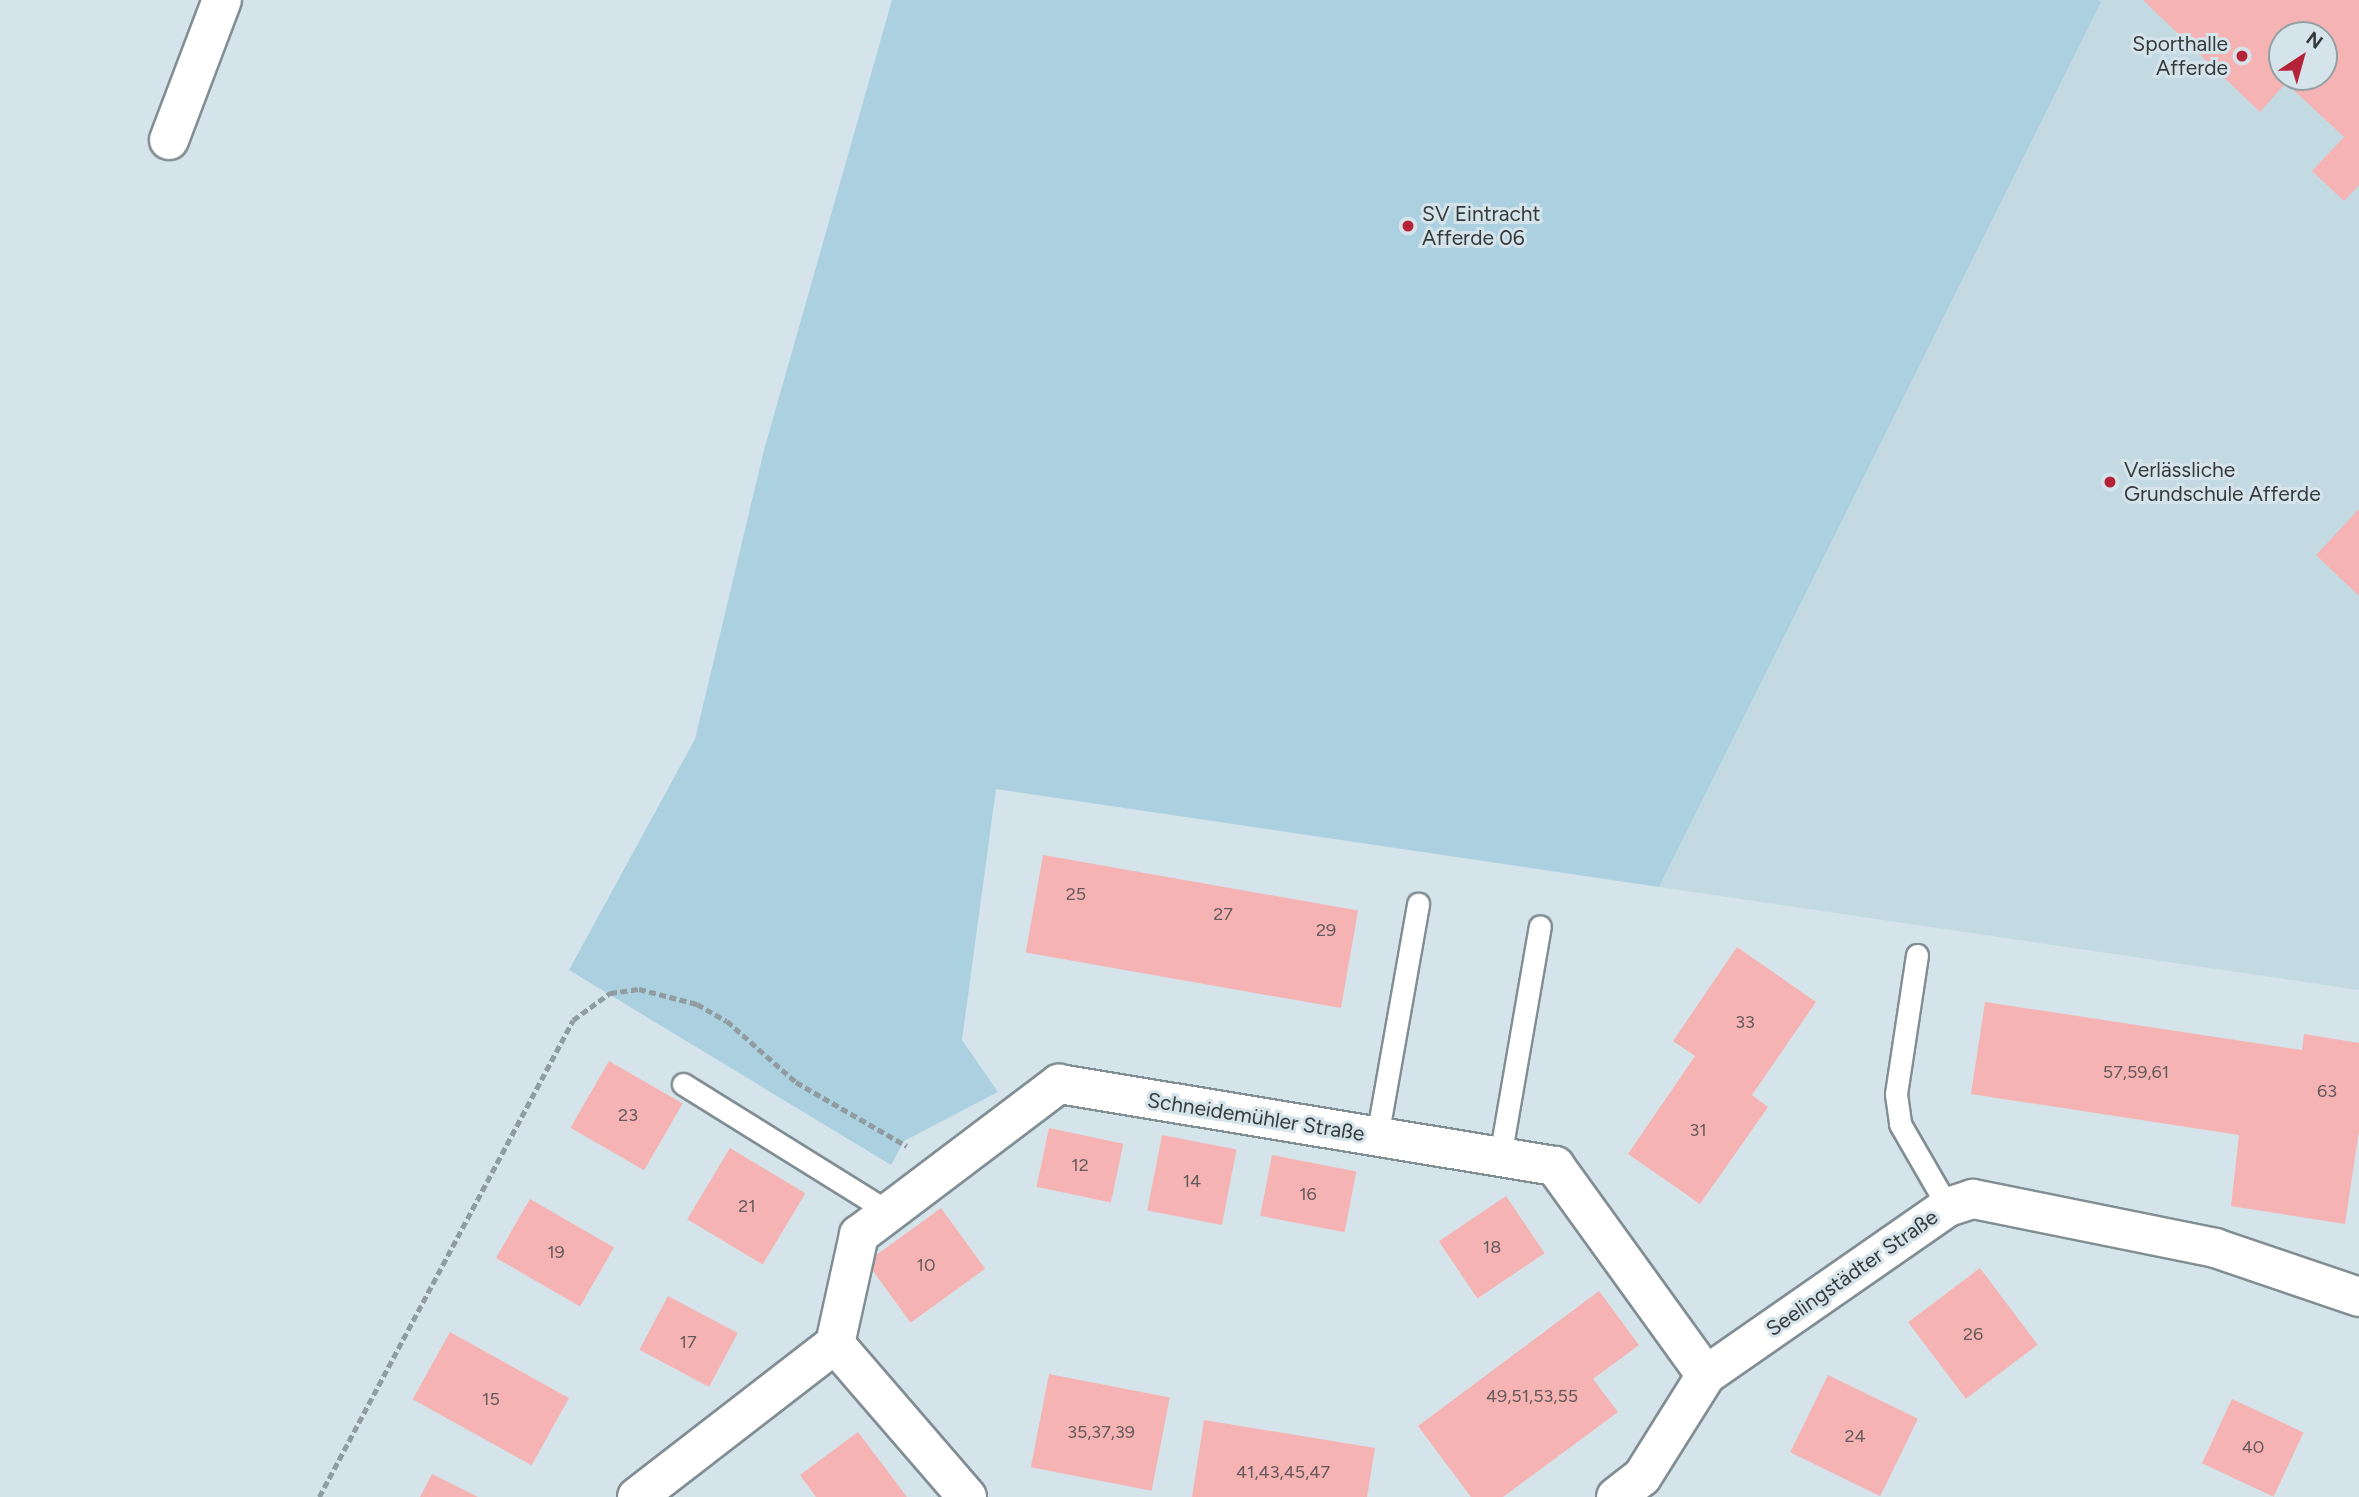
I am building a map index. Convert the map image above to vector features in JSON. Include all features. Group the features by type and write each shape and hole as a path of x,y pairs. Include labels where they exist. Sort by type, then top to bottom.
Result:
{"street":[{"path":"169,140 222,0"},
{"name":"Schneidemühler Straße","path":"835,1344 859,1235 1059,1084 1555,1166 1706,1375"},
{"name":"Seelingstädter Straße","path":"1637,1490 1706,1375 1948,1207 1973,1199 2215,1248 2359,1297"},
{"path":"637,1497 835,1344 967,1497"}],"lane":[{"path":"1377,1137 1418,904"},
{"path":"1500,1157 1541,926"},
{"path":"1917,955 1896,1094 1899,1124 1948,1207"},
{"path":"682,1084 889,1212"}],"path":[{"path":"319,1497 573,1020 610,993 639,989 697,1004 796,1082 947,1168"}],"shaded area":[{"name":"SV Eintracht Afferde 06","path":"892,0 2101,2 1659,887 996,789 962,1040 998,1092 904,1141 891,1165 569,970 695,739 764,450"},
{"name":"Verlässliche Grundschule Afferde","path":"2098,0 2359,0 2359,990 1659,887"}],"building":[{"name":"Sporthalle Afferde","path":"2143,0 2359,0 2359,185 2344,201 2312,171 2344,137 2295,91 2338,91 2338,21 2268,21 2268,91 2279,91 2260,112"},
{"path":"2359,509 2359,596 2316,555"},
{"path":"1043,855 1358,911 1341,1008 1026,952"},
{"path":"1737,947 1816,1002 1752,1095 1768,1107 1700,1204 1628,1154 1695,1056 1673,1041"},
{"path":"1985,1002 2302,1050 2304,1034 2359,1043 2359,1131 2345,1224 2231,1206 2239,1135 1971,1094"},
{"path":"609,1061 683,1104 644,1170 570,1128"},
{"path":"1049,1128 1123,1144 1111,1202 1037,1187"},
{"path":"1162,1135 1237,1150 1222,1225 1147,1211"},
{"path":"730,1148 805,1193 763,1264 687,1219"},
{"path":"1272,1155 1356,1171 1345,1232 1260,1216"},
{"path":"1506,1196 1545,1253 1477,1298 1439,1241"},
{"path":"530,1199 614,1248 580,1306 496,1258"},
{"path":"941,1208 985,1269 911,1323 867,1262"},
{"path":"1980,1268 2038,1345 1966,1399 1908,1322"},
{"path":"1599,1291 1639,1345 1593,1379 1618,1412 1503,1497 1471,1497 1418,1426"},
{"path":"668,1296 738,1333 709,1387 639,1350"},
{"path":"450,1332 569,1398 532,1465 413,1399"},
{"path":"1049,1374 1170,1397 1152,1491 1031,1467"},
{"path":"1828,1375 1918,1419 1880,1496 1790,1452"},
{"path":"2232,1399 2304,1432 2274,1497 2202,1463"},
{"path":"1204,1420 1375,1448 1367,1497 1192,1497"},
{"path":"858,1432 907,1497 816,1497 800,1475"},
{"path":"432,1474 478,1497 420,1497"}],"place":[{"name":"Sporthalle Afferde","path":"2242,56"},
{"name":"SV Eintracht Afferde 06","path":"1408,226"},
{"name":"Verlässliche Grundschule Afferde","path":"2110,482"}]}
